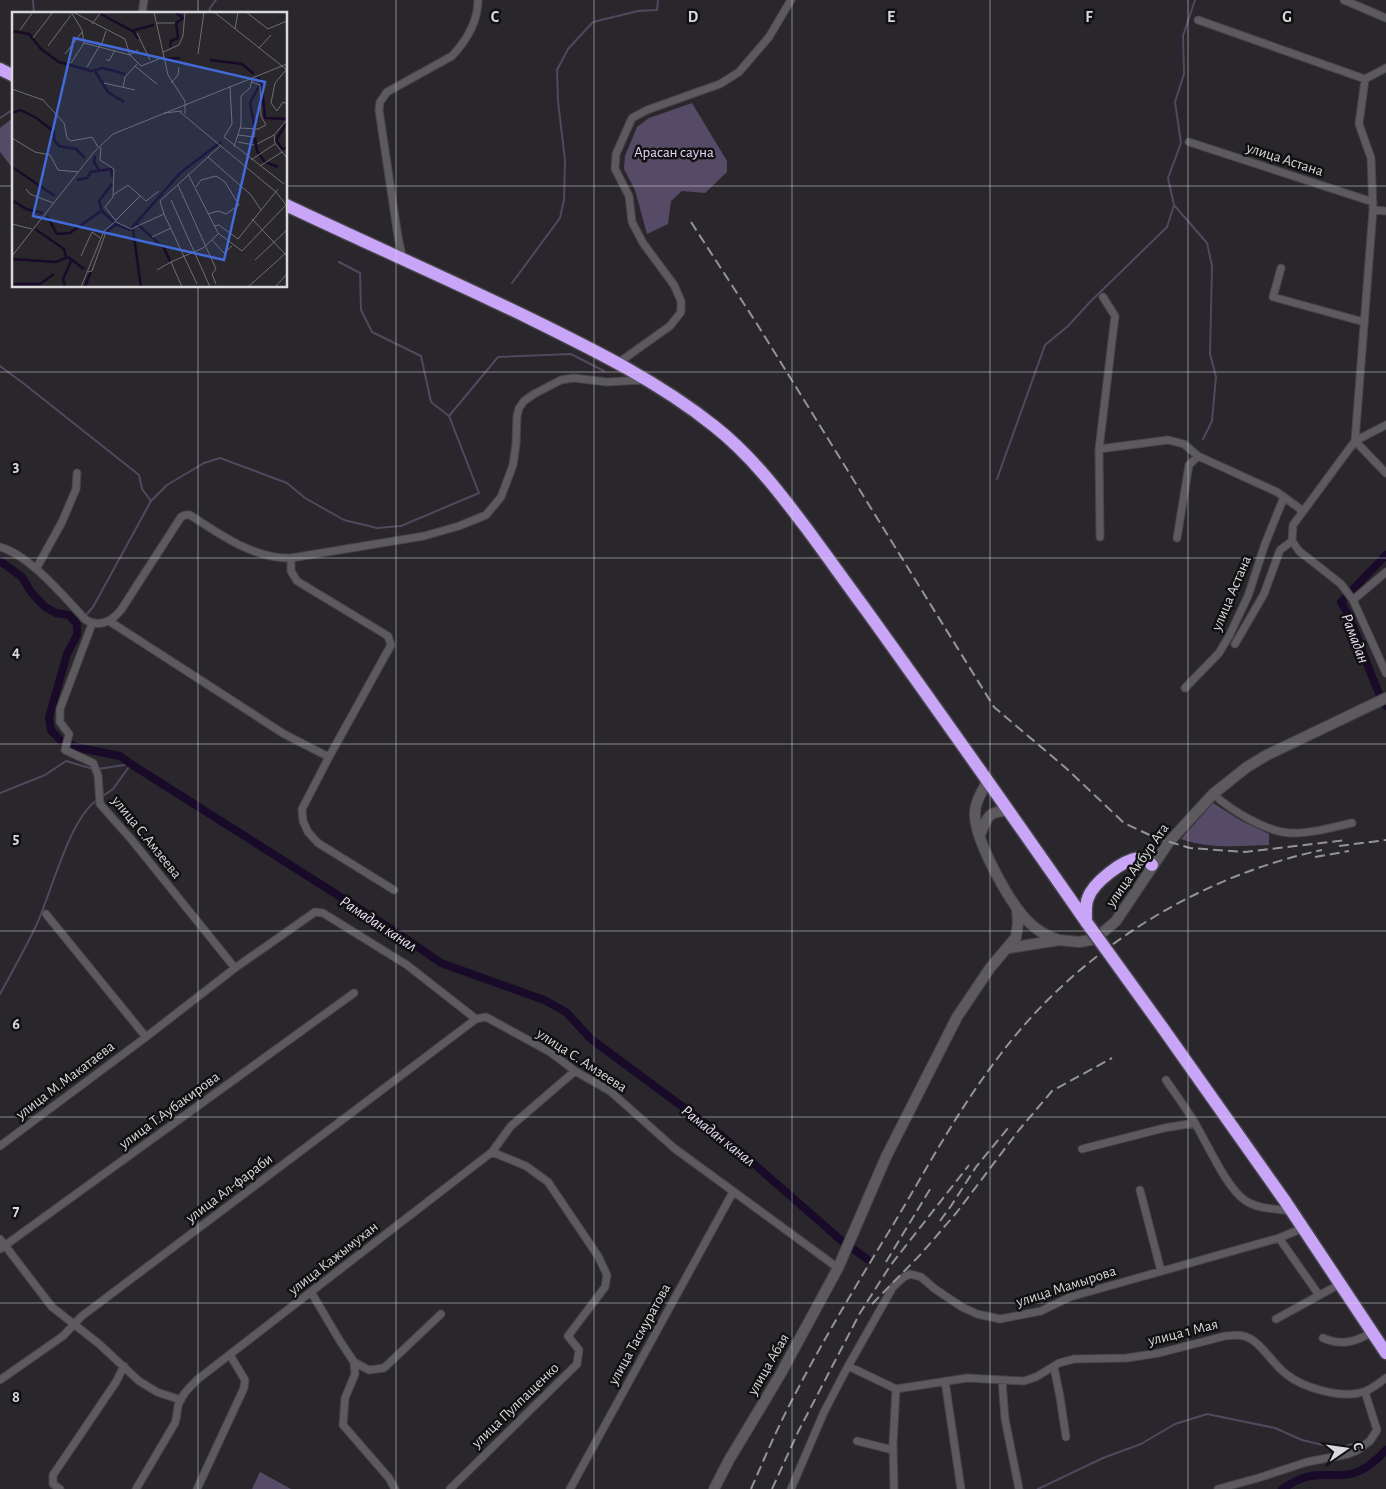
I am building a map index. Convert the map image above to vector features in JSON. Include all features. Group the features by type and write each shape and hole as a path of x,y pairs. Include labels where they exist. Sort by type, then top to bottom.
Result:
{"highway":[{"path":"0,69 12,75"},
{"path":"288,206 490,299 618,362 666,392 714,426 740,448 765,475 845,580 988,780 1086,922 1303,1228 1386,1353"},
{"path":"1086,922 1086,906 1090,892 1112,870 1124,863 1139,858 1146,859 1152,865"}],"main road":[{"name":"улица Акбур Ата","path":"1059,940 1079,942 1095,939 1116,921 1168,842 1213,794 1247,767 1267,754 1386,698"},
{"path":"988,780 975,810 976,825 997,874 1017,909 1032,925 1048,936 1059,940"},
{"path":"980,835 989,816 996,811 1008,811"},
{"name":"улица Абая","path":"714,1489 729,1460 780,1375 838,1268 886,1157 957,1017 990,968 1016,937 1017,909"},
{"path":"1008,948 1059,940"}],"street":[{"path":"403,260 392,202 380,117 380,102 384,95 394,87 452,56 475,23 478,0"},
{"path":"618,362 670,326 681,312 681,300 674,285 643,243 632,222 629,196 615,169 616,154 632,118 646,110 720,84 739,72 769,37 791,0"},
{"path":"1344,0 1386,18"},
{"path":"1198,20 1365,79 1386,68"},
{"path":"1365,79 1358,124 1370,158 1373,206 1355,441 1386,473"},
{"name":"улица Астана","path":"1189,142 1386,210"},
{"path":"1281,268 1273,297 1364,322"},
{"path":"1100,537 1100,449 1114,316 1104,297"},
{"path":"0,547 19,555 36,569 86,620 92,624 105,623 114,618 121,610 152,564 176,522 185,515 190,516 245,548 277,558 291,558 424,536 459,526 486,515 501,497 513,465 519,408 524,401 561,380 574,378 607,382 646,380"},
{"path":"1355,441 1386,425"},
{"path":"1100,449 1168,440 1184,444 1198,456 1277,492 1303,511"},
{"name":"улица Астана","path":"1235,644 1264,594 1280,550 1292,541 1293,525 1355,441"},
{"path":"1176,538 1189,465 1198,456"},
{"path":"36,569 62,522 76,489 76,473"},
{"name":"улица Астана","path":"1185,688 1219,653 1229,636 1248,596 1284,497"},
{"path":"1292,541 1299,551 1341,584 1354,600 1386,673"},
{"path":"291,558 291,571 297,581 388,636 391,645 302,809 302,821 308,832 318,843 394,890"},
{"path":"1354,600 1386,572"},
{"path":"110,621 284,734 329,757"},
{"name":"улица С.Амзеева","path":"92,624 60,709 60,722 69,734 66,750 93,763 98,775 100,804 131,839 235,968"},
{"path":"1213,794 1227,806 1265,827 1290,833 1311,832 1352,823"},
{"name":"улица С. Амзеева","path":"235,968 315,912 323,913 407,965 476,1019 486,1017 550,1052 576,1071 610,1091 674,1148 838,1268"},
{"path":"46,914 146,1037"},
{"name":"улица М.Макатаева","path":"0,1146 235,968"},
{"name":"улица Т.Аубакирова","path":"2,1244 354,993"},
{"name":"улица Ал-фараби","path":"0,1380 63,1336 82,1316 476,1019"},
{"name":"улица Кажымухан","path":"181,1400 191,1387 230,1355 492,1152 511,1126 576,1071"},
{"path":"1166,1080 1195,1123 1226,1178 1238,1194 1247,1202 1272,1209 1291,1211"},
{"path":"1082,1149 1164,1128 1195,1123"},
{"name":"улица Пулпащенко","path":"450,1489 577,1364 579,1350 568,1336 605,1287 607,1275 598,1256 548,1182 526,1166 492,1152"},
{"path":"1140,1190 1161,1271"},
{"name":"улица Тасмуратова","path":"570,1489 733,1192"},
{"name":"улица Мамырова","path":"791,1489 824,1412 848,1366 893,1287 906,1275 914,1274 921,1277 949,1299 977,1314 1000,1319 1041,1311 1070,1297 1279,1238 1303,1228"},
{"path":"1279,1238 1319,1296"},
{"path":"2,1244 52,1307 124,1366 139,1381 157,1392 181,1400 175,1423 136,1489"},
{"path":"1276,1318 1340,1284"},
{"path":"311,1292 354,1362 369,1370 384,1368 441,1314"},
{"path":"1323,1338 1339,1343 1348,1343 1361,1339 1372,1332"},
{"name":"улица 1 Мая","path":"896,1389 967,1378 1030,1379 1064,1361 1074,1359 1127,1358 1159,1353 1225,1336 1241,1335 1257,1342 1282,1370 1298,1382 1312,1387 1350,1395 1365,1392 1386,1378"},
{"path":"197,1489 244,1388 244,1380 230,1355"},
{"path":"354,1362 355,1374 345,1398 344,1425 389,1478 395,1489"},
{"path":"60,1489 53,1484 53,1475 116,1382 124,1366"},
{"path":"848,1366 896,1389 893,1450 894,1489"},
{"path":"1054,1367 1066,1438"},
{"path":"1002,1380 1005,1418 1019,1489"},
{"path":"945,1381 961,1489"},
{"path":"1218,1489 1307,1462 1348,1454 1364,1446 1374,1438 1377,1430 1365,1392"},
{"path":"857,1441 893,1450"}],"green space":[{"name":"Арасан сауна","path":"692,103 727,161 727,172 705,193 682,191 671,201 668,224 647,234 635,190 624,169 625,156 637,127 649,118"},
{"path":"12,119 12,167 0,152 0,128"},
{"path":"1213,803 1240,820 1269,834 1269,845 1213,846 1181,839"},
{"path":"260,1472 291,1489 252,1489"}],"waterway":[{"path":"33,0 34,12"},
{"path":"209,12 216,0"},
{"path":"512,283 560,218 564,200 565,160 558,101 557,70 568,49 593,22 638,11 657,10 658,0"},
{"path":"1195,0 1183,36 1184,74 1175,102 1181,143 1168,178 1174,205 1207,243 1212,266 1210,354 1216,377 1212,421 1203,439"},
{"path":"0,118 12,110"},
{"path":"997,479 1045,345 1068,326 1167,227 1174,205"},
{"path":"86,615 93,607 151,501 167,485 204,463 220,458 287,483 305,498 344,520 377,528 401,526 479,493 449,416 431,402 421,356 372,332 361,310 360,273 339,262"},
{"path":"449,416 498,357 571,354 604,371"},
{"path":"0,366 139,475 142,489 151,501"},
{"name":"Рамадан","path":"1386,555 1341,602 1354,628 1373,680 1386,706"},
{"name":"Рамадан канал","path":"0,561 22,577 31,592 45,607 56,613 69,615 77,624 77,635 67,654 49,717 51,730 61,741 80,748 120,756 399,934 441,963 544,1000 566,1012 591,1039 722,1136 842,1241 867,1259"},
{"path":"77,624 83,618"},
{"path":"0,793 45,775 66,761 93,769"},
{"path":"98,769 131,764"},
{"path":"103,796 113,789 131,764"},
{"path":"0,994 36,926 69,840 87,810 97,800"},
{"path":"1038,1489 1103,1458 1141,1444 1175,1424 1207,1414 1275,1428 1302,1440 1327,1446 1339,1448 1352,1444"},
{"name":"Рамадан","path":"1282,1489 1309,1476 1355,1473 1370,1465 1386,1450"}],"railway":[{"path":"691,222 757,324 994,707 1067,769 1124,823 1156,838 1190,848 1245,852 1347,840"},
{"path":"1339,846 1386,840"},
{"path":"751,1489 792,1400 816,1355 944,1138 985,1075 1031,1018 1065,983 1102,952 1143,924 1185,900 1229,879 1275,862 1322,850"},
{"path":"1315,857 1349,851"},
{"path":"872,1304 921,1254 957,1212 1019,1130 1052,1091 1112,1058"},
{"path":"940,1221 976,1167 1008,1128"},
{"path":"772,1489 798,1432 860,1313 890,1266 969,1165"},
{"path":"886,1262 932,1186"}]}
